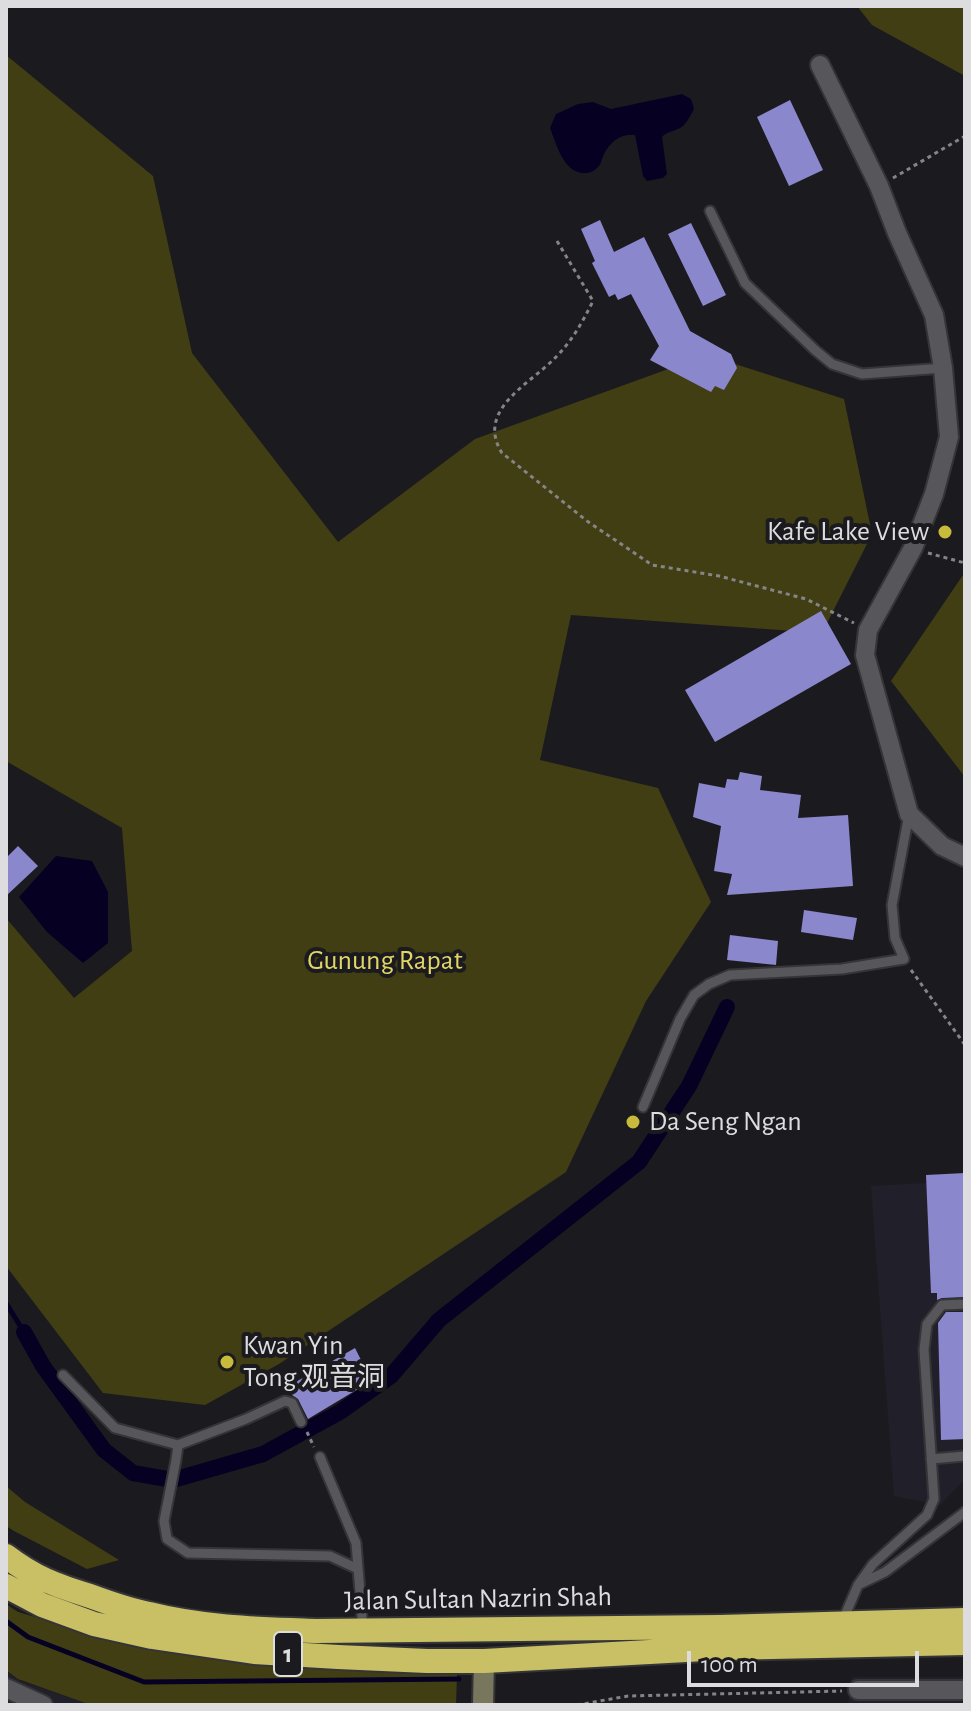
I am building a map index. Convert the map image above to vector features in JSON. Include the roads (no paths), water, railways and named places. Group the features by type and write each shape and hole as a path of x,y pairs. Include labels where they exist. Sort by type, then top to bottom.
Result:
{"highway":[{"name":"Jalan Sultan Nazrin Shah","path":"6,1556 48,1583 150,1615 250,1628 720,1627 965,1620"},
{"name":"Jalan Sultan Nazrin Shah","path":"6,1586 42,1605 94,1624 172,1641 254,1652 338,1657 484,1661 723,1648 965,1643"},
{"path":"422,1630 457,1641 484,1661 491,1651 505,1642 546,1628"}],"street":[{"path":"820,65 879,186 934,315 943,368 949,437 934,494 913,548 868,630 865,655 909,814 942,846 965,857"},
{"path":"483,1705 484,1661"},
{"path":"6,1688 43,1705"},
{"path":"857,1698 965,1690"}],"lane":[{"path":"710,211 745,283 832,364 862,374 943,368"},
{"path":"643,1107 680,1019 694,995 709,984 730,975 842,969 904,959 895,938 892,905 909,814"},
{"path":"841,1623 858,1585 873,1564 927,1515 934,1499 924,1350 927,1324 942,1305 965,1304"},
{"path":"63,1375 115,1428 178,1445 285,1401 292,1403 301,1422"},
{"path":"178,1445 164,1521 167,1539 188,1553 330,1556 358,1569"},
{"path":"931,1459 965,1456"},
{"path":"320,1457 356,1543 363,1630"},
{"path":"858,1585 885,1572 965,1512"}],"waterway":[{"path":"24,1332 43,1366 104,1450 133,1473 173,1480 263,1454 340,1412 391,1376 439,1320 639,1162 689,1086 727,1007"},
{"path":"6,1303 24,1332"},
{"path":"6,1621 28,1637 144,1682 459,1679"}],"place":[{"name":"Kafe Lake View","path":"945,532"},
{"name":"Da Seng Ngan","path":"633,1122"},
{"name":"Kwan Yin Tong 观音洞","path":"227,1362"}],"park label":[{"name":"Gunung Rapat","path":"385,961"}]}
